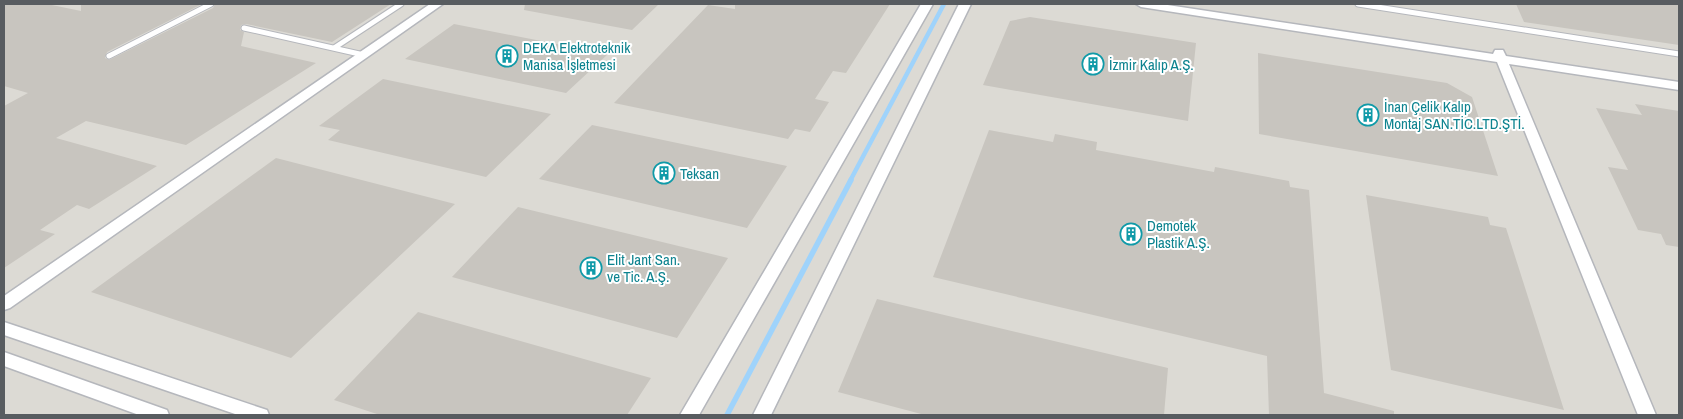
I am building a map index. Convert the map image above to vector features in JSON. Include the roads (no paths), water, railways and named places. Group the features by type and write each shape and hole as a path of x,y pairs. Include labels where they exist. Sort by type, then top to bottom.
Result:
{"street":[{"path":"4,304 438,4"},
{"path":"690,415 928,4"},
{"path":"762,415 965,4"},
{"path":"1141,4 1500,54 1679,76"},
{"path":"1195,4 1500,54 1679,86"},
{"path":"1500,54 1647,415"},
{"path":"4,328 260,415"},
{"path":"4,359 160,415"}],"lane":[{"path":"109,56 211,4"},
{"path":"334,48 401,4"},
{"path":"1358,4 1679,54"},
{"path":"244,28 364,55"}],"waterway":[{"path":"850,181 944,4"},
{"path":"727,415 851,180"}],"place":[{"name":"DEKA Elektroteknik Manisa İşletmesi","path":"507,56"},
{"name":"İzmir Kalıp A.Ş.","path":"1093,64"},
{"name":"İnan Çelik Kalıp Montaj SAN.TİC.LTD.ŞTİ.","path":"1368,115"},
{"name":"Teksan","path":"664,173"},
{"name":"Demotek Plastik A.Ş.","path":"1131,234"},
{"name":"Elit Jant San. ve Tic. A.Ş.","path":"591,268"}]}
